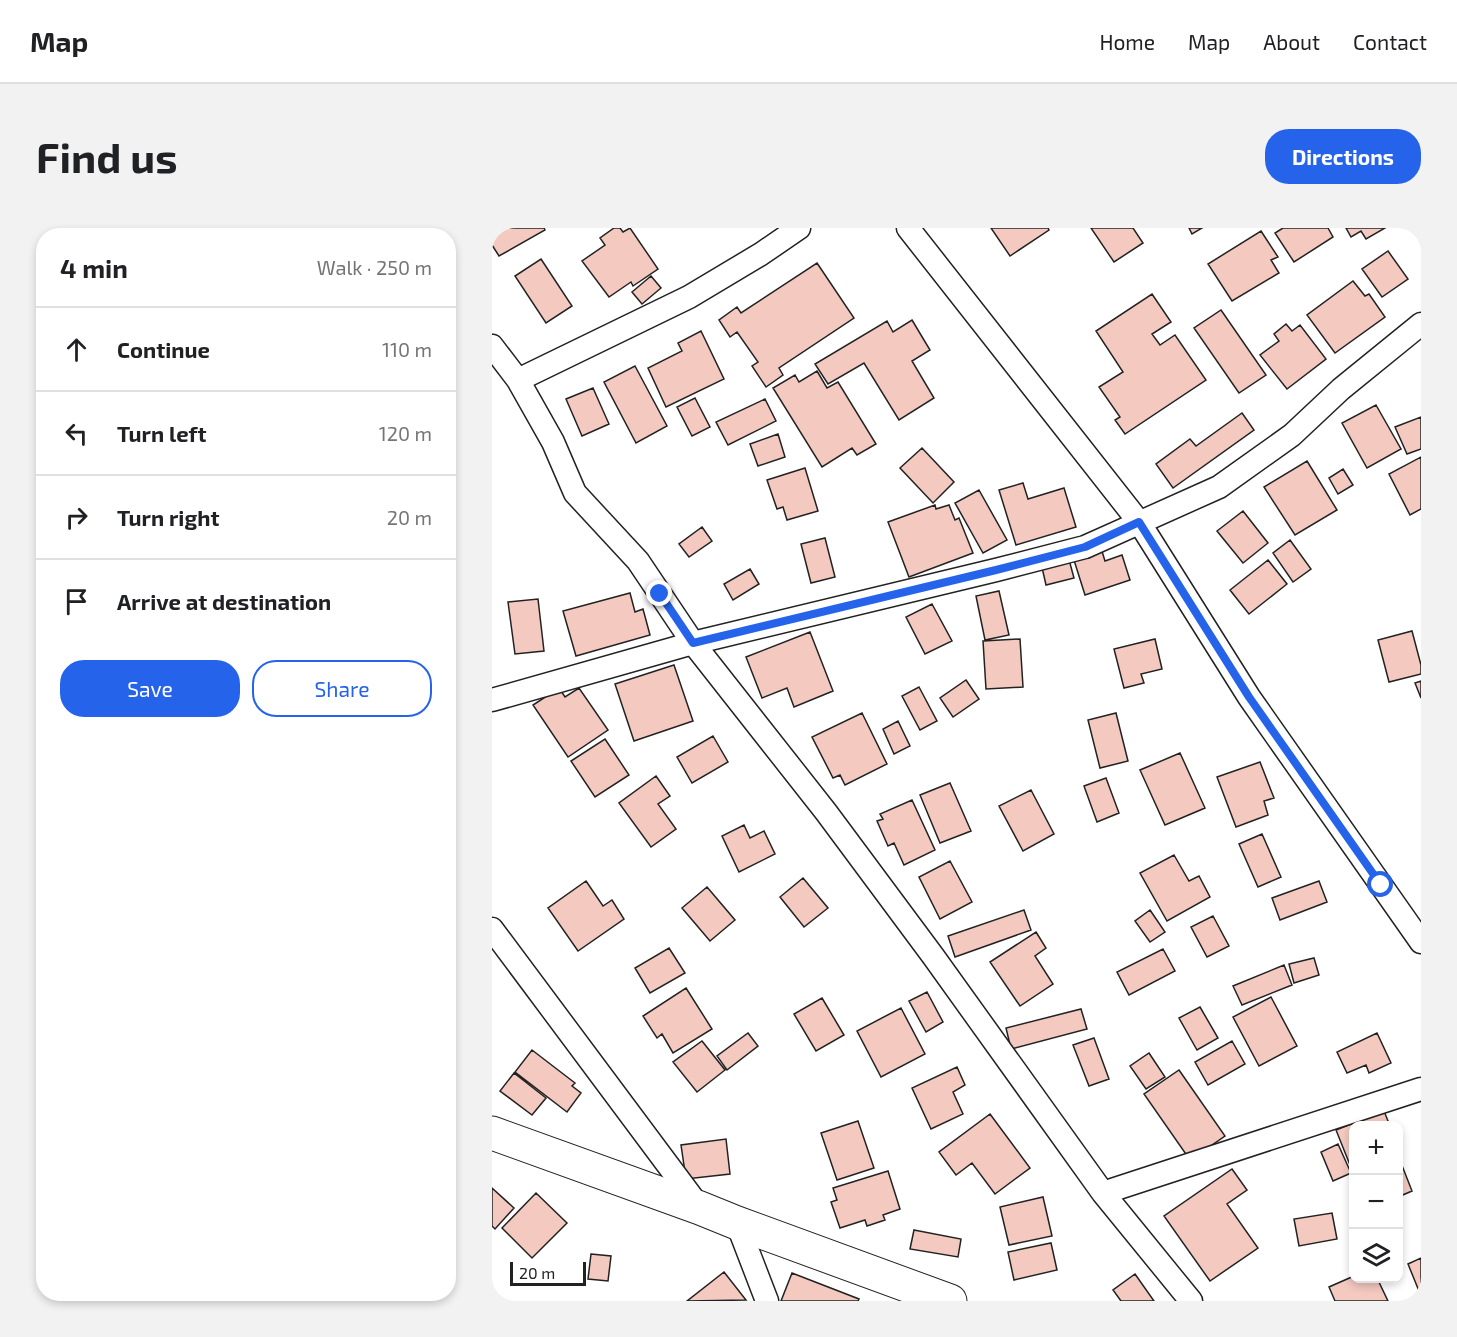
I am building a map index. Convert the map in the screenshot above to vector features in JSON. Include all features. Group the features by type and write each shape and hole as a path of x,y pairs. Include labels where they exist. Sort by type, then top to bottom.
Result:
{"highway":[{"path":"492,1133 950,1301"}],"street":[{"path":"519,380 689,297 761,254 799,228"},
{"path":"908,228 1139,522 1249,697 1421,942"},
{"path":"492,700 693,643 1085,547 1219,486 1292,435 1341,389 1421,324"},
{"path":"492,346 519,380 553,442 575,493 638,561 693,643 826,812 933,956 1103,1193 1191,1301"},
{"path":"492,929 700,1208"},
{"path":"1103,1193 1421,1089"},
{"path":"736,1223 767,1301"}],"building":[{"path":"492,228 544,228 545,230 499,256 492,245"},
{"path":"614,228 620,228 623,232 630,228 658,269 633,286 631,282 609,297 582,261 605,245 600,238"},
{"path":"991,228 1048,228 1049,230 1010,256"},
{"path":"1091,228 1133,228 1143,243 1114,262"},
{"path":"1189,228 1202,228 1192,234"},
{"path":"1283,228 1328,228 1333,237 1294,262 1275,233"},
{"path":"1346,228 1385,228 1366,239 1361,231 1351,237"},
{"path":"1261,231 1278,257 1271,260 1279,273 1232,301 1208,264"},
{"path":"1388,251 1408,279 1382,297 1362,269"},
{"path":"541,259 572,306 546,323 515,276"},
{"path":"817,263 854,318 779,368 783,375 766,387 752,366 758,362 737,332 730,337 719,320 737,307 741,313"},
{"path":"651,276 661,288 642,304 632,292"},
{"path":"1353,281 1365,296 1369,294 1385,317 1335,353 1307,315"},
{"path":"1152,294 1171,322 1152,334 1160,345 1175,335 1206,380 1125,434 1115,420 1120,417 1099,387 1123,372 1096,331"},
{"path":"1221,310 1266,375 1239,393 1194,328"},
{"path":"912,320 930,350 912,361 934,398 899,420 864,363 828,384 815,364 887,321 893,332"},
{"path":"1286,324 1292,331 1300,325 1326,359 1287,389 1260,355 1279,341 1274,334"},
{"path":"701,331 724,379 666,407 648,368 682,351 678,343"},
{"path":"635,366 667,426 636,443 604,382"},
{"path":"817,371 827,388 838,382 876,444 857,455 852,448 822,467 773,388 795,375 799,382"},
{"path":"593,388 609,424 582,436 566,399"},
{"path":"695,398 710,427 692,436 677,407"},
{"path":"765,399 776,421 728,445 716,422"},
{"path":"1376,405 1401,449 1367,468 1342,423"},
{"path":"1242,413 1254,430 1173,488 1156,464 1190,439 1196,446"},
{"path":"1421,417 1421,449 1407,454 1395,427"},
{"path":"778,434 785,457 758,466 750,444"},
{"path":"922,448 954,482 933,503 900,468"},
{"path":"1421,457 1421,509 1410,515 1389,474"},
{"path":"1307,461 1337,510 1295,535 1264,487"},
{"path":"805,468 818,511 787,520 783,507 777,509 767,480"},
{"path":"1343,469 1353,485 1338,494 1329,478"},
{"path":"1023,483 1028,499 1064,488 1076,527 1016,545 999,490"},
{"path":"979,490 1007,540 983,553 955,503"},
{"path":"935,505 936,509 949,505 955,520 959,518 973,553 909,577 888,522"},
{"path":"1243,511 1268,543 1243,563 1217,531"},
{"path":"702,527 712,541 689,557 679,544"},
{"path":"825,538 835,577 811,583 801,544"},
{"path":"1290,540 1311,569 1293,582 1273,553"},
{"path":"1101,548 1105,561 1122,555 1130,580 1085,595 1073,557"},
{"path":"1068,556 1074,578 1046,585 1041,563"},
{"path":"1268,560 1287,584 1249,614 1230,590"},
{"path":"750,569 759,584 733,600 724,584"},
{"path":"999,591 1009,635 985,640 976,596"},
{"path":"630,593 635,612 643,609 650,635 576,656 563,611"},
{"path":"538,599 544,651 515,654 508,602"},
{"path":"932,604 952,641 925,654 906,617"},
{"path":"1412,631 1421,665 1421,674 1389,682 1378,640"},
{"path":"810,632 833,691 794,707 787,688 762,698 746,657"},
{"path":"1020,639 1023,687 986,689 983,641"},
{"path":"1155,639 1162,669 1141,674 1144,683 1124,688 1114,649"},
{"path":"674,665 693,721 634,741 615,684"},
{"path":"966,680 979,699 953,717 940,698"},
{"path":"1421,681 1421,698 1415,683"},
{"path":"919,687 937,721 920,730 902,696"},
{"path":"559,688 565,697 579,688 608,730 568,757 533,705"},
{"path":"862,713 887,764 845,785 840,775 833,778 812,737"},
{"path":"1116,713 1128,761 1100,768 1088,720"},
{"path":"898,721 910,746 894,754 883,729"},
{"path":"713,736 728,762 692,783 677,757"},
{"path":"605,739 629,775 595,797 571,761"},
{"path":"1180,753 1205,808 1165,825 1140,770"},
{"path":"1260,762 1274,798 1264,801 1268,815 1236,827 1217,777"},
{"path":"656,776 670,796 658,804 676,829 651,847 619,803"},
{"path":"1106,778 1119,813 1097,822 1084,786"},
{"path":"950,783 971,831 940,843 920,795"},
{"path":"1031,790 1054,834 1023,851 999,806"},
{"path":"912,800 935,850 904,865 894,843 888,846 877,821 883,819 880,814"},
{"path":"744,825 750,838 764,831 775,854 739,872 722,836"},
{"path":"1262,834 1281,877 1258,887 1239,844"},
{"path":"1174,855 1189,881 1199,876 1210,897 1167,921 1140,873"},
{"path":"950,861 972,902 940,919 919,877"},
{"path":"803,878 828,908 804,927 780,897"},
{"path":"586,881 603,906 612,900 624,919 578,951 548,908"},
{"path":"1319,881 1327,902 1280,920 1272,898"},
{"path":"707,887 735,920 710,941 682,908"},
{"path":"1024,910 1031,930 955,957 948,936"},
{"path":"1150,910 1165,932 1150,942 1135,921"},
{"path":"1213,916 1229,946 1207,957 1191,927"},
{"path":"1036,932 1046,948 1035,956 1053,984 1020,1006 990,962"},
{"path":"669,948 685,973 650,993 635,968"},
{"path":"1163,949 1175,971 1129,995 1117,972"},
{"path":"1314,958 1319,975 1294,983 1289,964"},
{"path":"1284,965 1292,985 1242,1005 1233,986"},
{"path":"686,988 712,1029 673,1053 662,1034 657,1038 643,1016"},
{"path":"927,992 943,1022 926,1032 909,1001"},
{"path":"1271,997 1297,1046 1259,1066 1233,1017"},
{"path":"822,998 844,1035 816,1051 794,1014"},
{"path":"1200,1007 1218,1038 1197,1050 1179,1018"},
{"path":"901,1008 925,1054 881,1077 857,1031"},
{"path":"1081,1009 1087,1029 1011,1049 1006,1028"},
{"path":"748,1033 758,1046 727,1070 717,1056"},
{"path":"1377,1033 1391,1063 1369,1073 1366,1065 1347,1073 1337,1052"},
{"path":"1094,1038 1109,1079 1089,1086 1073,1045"},
{"path":"702,1041 725,1070 697,1092 673,1062"},
{"path":"1232,1041 1245,1064 1208,1085 1195,1062"},
{"path":"532,1050 575,1083 572,1086 581,1093 567,1112 515,1072"},
{"path":"1149,1053 1165,1077 1146,1089 1130,1066"},
{"path":"957,1067 965,1085 953,1092 963,1114 931,1129 912,1088"},
{"path":"1179,1070 1225,1136 1190,1160 1144,1094"},
{"path":"514,1073 546,1098 532,1115 500,1091"},
{"path":"1384,1111 1388,1121 1359,1121"},
{"path":"990,1114 1030,1168 995,1194 972,1163 956,1175 939,1152"},
{"path":"858,1121 874,1168 837,1180 821,1133"},
{"path":"1349,1125 1349,1162 1336,1130"},
{"path":"726,1139 730,1174 686,1179 681,1145"},
{"path":"1338,1144 1349,1169 1349,1174 1333,1181 1321,1152"},
{"path":"1403,1168 1412,1191 1403,1195"},
{"path":"1232,1169 1247,1190 1227,1204 1258,1248 1210,1281 1164,1216"},
{"path":"888,1171 900,1209 883,1215 885,1220 867,1226 865,1220 840,1228 831,1202 837,1200 833,1188"},
{"path":"492,1188 514,1208 495,1229 492,1226"},
{"path":"536,1193 567,1223 532,1258 502,1228"},
{"path":"1043,1197 1052,1236 1009,1245 1000,1207"},
{"path":"1332,1213 1337,1239 1299,1246 1294,1219"},
{"path":"914,1230 961,1239 958,1257 910,1249"},
{"path":"1051,1243 1057,1270 1014,1280 1008,1252"},
{"path":"591,1254 611,1256 608,1281 588,1279"},
{"path":"1421,1258 1421,1296 1408,1264"},
{"path":"724,1272 746,1300 687,1301"},
{"path":"792,1273 859,1299 858,1301 781,1301"},
{"path":"1135,1274 1154,1301 1121,1301 1113,1290"},
{"path":"1349,1278 1349,1283 1379,1283 1388,1301 1335,1301 1329,1287"}],"route":[{"path":"660,594 693,643 1085,547 1139,522 1249,697 1381,885"}]}
